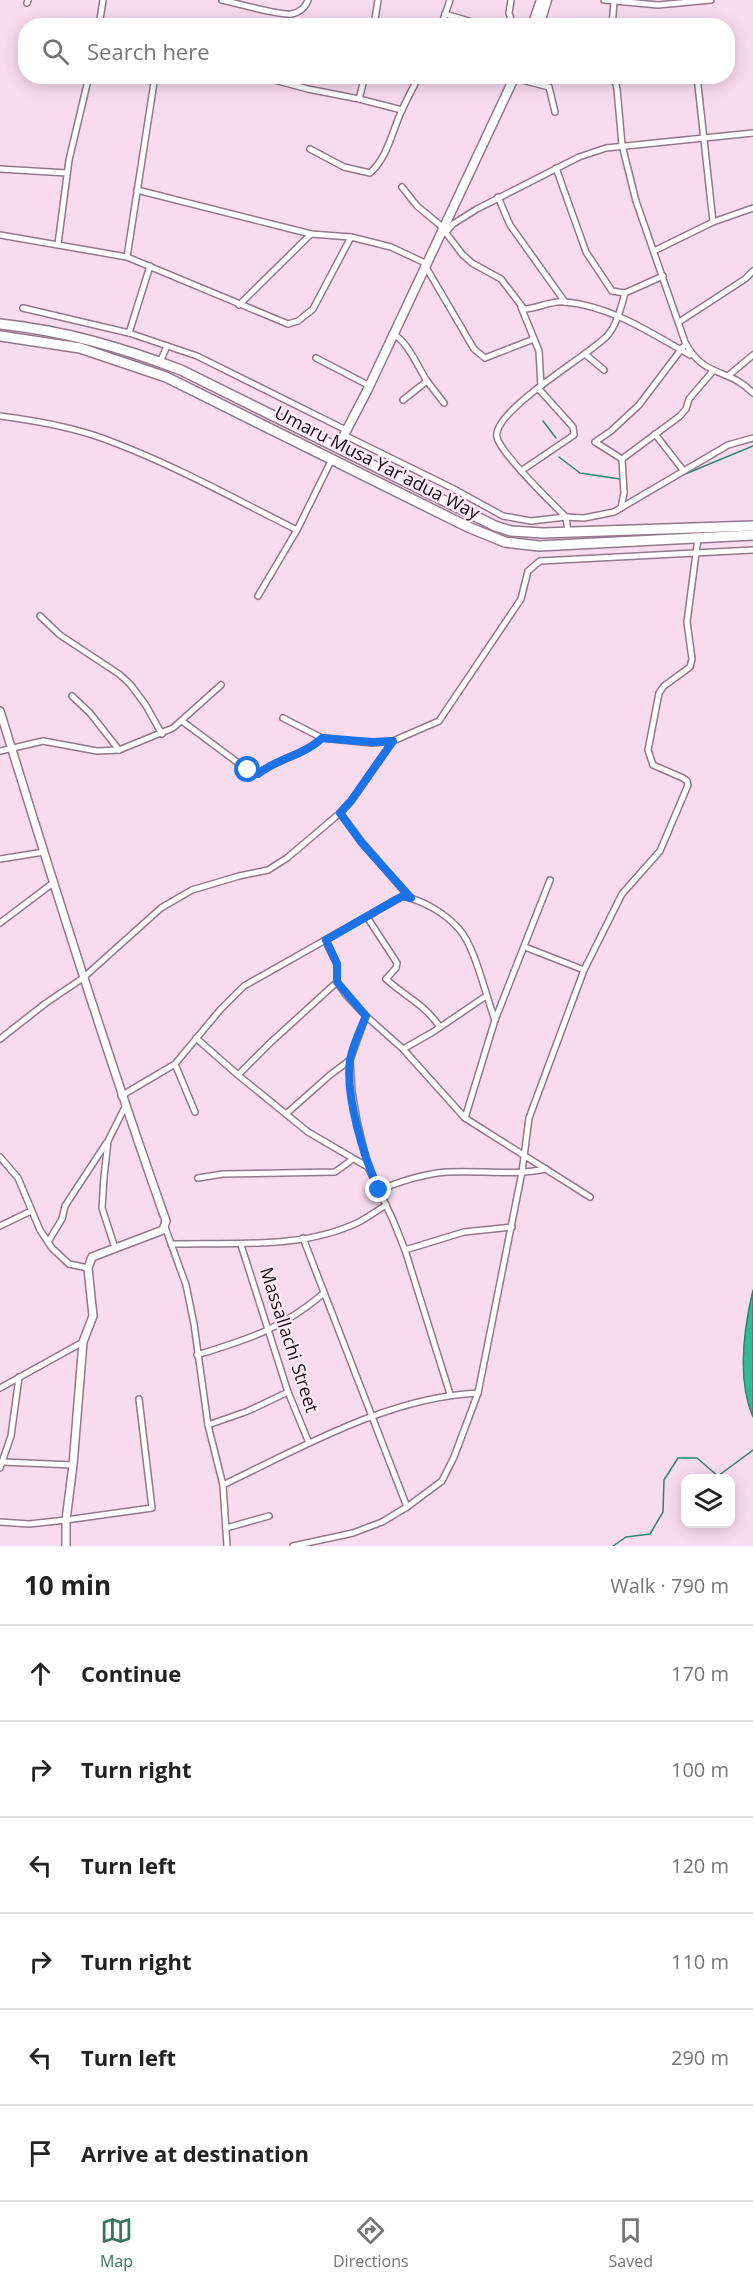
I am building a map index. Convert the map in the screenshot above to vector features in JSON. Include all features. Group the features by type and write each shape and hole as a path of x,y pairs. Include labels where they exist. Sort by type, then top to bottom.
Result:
{"main road":[{"path":"535,18 542,0"},
{"path":"541,18 547,0"},
{"path":"344,432 443,229 510,84"},
{"path":"336,447 367,391 424,264"},
{"name":"Umaru Musa Yar'adua Way","path":"0,324 70,334 128,349 181,370 495,526 511,531 526,533 753,526"},
{"name":"Umaru Musa Yar'adua Way","path":"0,336 80,348 176,381 468,527 505,542 539,546 753,535"}],"street":[{"path":"100,18 103,0"},
{"path":"222,0 290,15 301,10 308,4 308,0"},
{"path":"375,18 378,0"},
{"path":"444,18 450,0"},
{"path":"511,0 511,18"},
{"path":"603,0 658,5 711,0"},
{"path":"613,18 614,2"},
{"path":"445,14 459,18"},
{"path":"58,244 67,173 87,84"},
{"path":"127,256 154,84"},
{"path":"289,84 402,110"},
{"path":"359,99 363,84"},
{"path":"310,149 344,167 370,172 378,166 385,153 415,84"},
{"path":"538,84 549,87 555,112"},
{"path":"616,84 622,145 636,201 685,342 692,356"},
{"path":"698,84 713,222"},
{"path":"443,229 498,197 556,168 606,148 753,134"},
{"path":"556,168 586,252 612,291 625,293 663,276"},
{"path":"0,169 67,173"},
{"path":"402,187 417,206 443,229 472,263 501,279 520,306 534,339 540,358 539,387 573,427 574,435 521,471"},
{"path":"137,190 311,234 351,237 391,247 424,264 478,354 487,358 534,339"},
{"path":"498,197 510,225 565,302"},
{"path":"654,251 713,222 753,208"},
{"path":"239,305 311,234"},
{"path":"0,235 127,256 288,324 298,321 313,309 351,237"},
{"path":"129,333 150,266"},
{"path":"679,322 753,272"},
{"path":"568,532 566,517 521,471 496,434 498,426 512,409 608,334 617,317 625,293"},
{"path":"520,306 528,309 553,302 565,302 584,305 617,317 647,329 692,356 700,364 737,380 753,393"},
{"path":"23,309 129,333 197,356 434,478 502,516 531,520 603,515 621,508 728,445 753,438"},
{"path":"392,334 403,342 427,381 444,403"},
{"path":"622,459 595,442 611,431 639,405 682,350 685,342"},
{"path":"160,362 167,346"},
{"path":"585,354 604,370"},
{"path":"728,376 753,355"},
{"path":"316,358 366,384"},
{"path":"622,459 680,416 686,409 689,399 713,371"},
{"path":"404,400 427,381"},
{"path":"0,416 42,421 113,442 178,470 297,530"},
{"path":"655,434 683,470"},
{"path":"258,596 297,530 332,459"},
{"path":"621,508 624,493 622,459"},
{"path":"293,1546 353,1533 382,1522 442,1481 454,1457 478,1393 525,1156 528,1118 584,969 622,894 660,851 688,785 683,778 653,765 648,750 659,693 664,686 690,667 692,658 687,622 698,538"},
{"path":"282,717 322,738 372,742 393,741 440,719 521,598 528,571 540,561 753,550"},
{"path":"40,616 60,635 119,674 145,704 162,734"},
{"path":"0,751 44,741 96,751 119,750 162,734 182,721 221,685"},
{"path":"72,696 90,712 119,750"},
{"path":"0,711 121,1096 166,1221 165,1227 186,1285 194,1324 208,1425 223,1485 227,1546"},
{"path":"182,721 253,774 258,774 266,767 313,747 322,738"},
{"path":"0,1039 83,978 161,908 192,890 268,870 287,858 351,801 393,741"},
{"path":"340,813 367,849 411,898"},
{"path":"0,859 44,852"},
{"path":"465,1118 495,1020 550,880"},
{"path":"0,922 53,883"},
{"path":"121,1096 175,1064 244,986 403,896 433,908 460,930 472,953 495,1020"},
{"path":"367,917 397,963 396,968 386,979 418,1002 440,1027"},
{"path":"326,940 337,964 337,982 366,1016 403,1049 465,1118 590,1197"},
{"path":"525,947 584,969"},
{"path":"238,1075 337,982"},
{"path":"403,1049 486,996"},
{"path":"366,1016 350,1060 352,1092 368,1167 405,1250 450,1394"},
{"path":"196,1038 308,1132 368,1167"},
{"path":"286,1114 350,1060"},
{"path":"175,1064 195,1112"},
{"path":"48,1242 62,1219 65,1206 108,1141 125,1107"},
{"path":"108,1141 102,1208 115,1248"},
{"path":"0,1156 18,1178 48,1242 60,1258 69,1264 88,1268"},
{"path":"198,1178 223,1174 335,1172 352,1159"},
{"path":"379,1190 423,1176 448,1172 522,1172 546,1169"},
{"path":"171,1244 242,1245 303,1238 350,1226 386,1205"},
{"path":"0,1226 32,1210"},
{"path":"66,1546 66,1520 83,1342 93,1316 88,1268 92,1257 163,1230 165,1227"},
{"path":"405,1250 464,1232 512,1227"},
{"path":"303,1238 407,1507"},
{"name":"Massallachi Street","path":"242,1245 288,1392 309,1443"},
{"path":"197,1355 269,1331 303,1311 324,1293"},
{"path":"0,1388 83,1342"},
{"path":"19,1377 11,1436 1,1465 73,1465"},
{"path":"208,1425 249,1411 288,1392"},
{"path":"223,1485 309,1443 372,1416 450,1394 478,1393"},
{"path":"0,1522 29,1524 152,1508 139,1399"},
{"path":"226,1528 269,1516"}],"shaded area":[{"path":"753,1290 753,1417 745,1387 744,1354"}],"waterway":[{"path":"543,421 556,438"},
{"path":"678,477 753,446"},
{"path":"559,457 580,473 620,479"},
{"path":"613,1546 626,1537 650,1534 663,1512 664,1480 678,1458 697,1458 718,1476 753,1450"}],"route":[{"path":"248,770 253,774 258,774 266,767 313,747 322,738 338,741 393,741 340,813 379,864 411,898 403,896 326,940 337,964 337,982 366,1016 350,1060 350,1077 368,1167 379,1190"}]}
